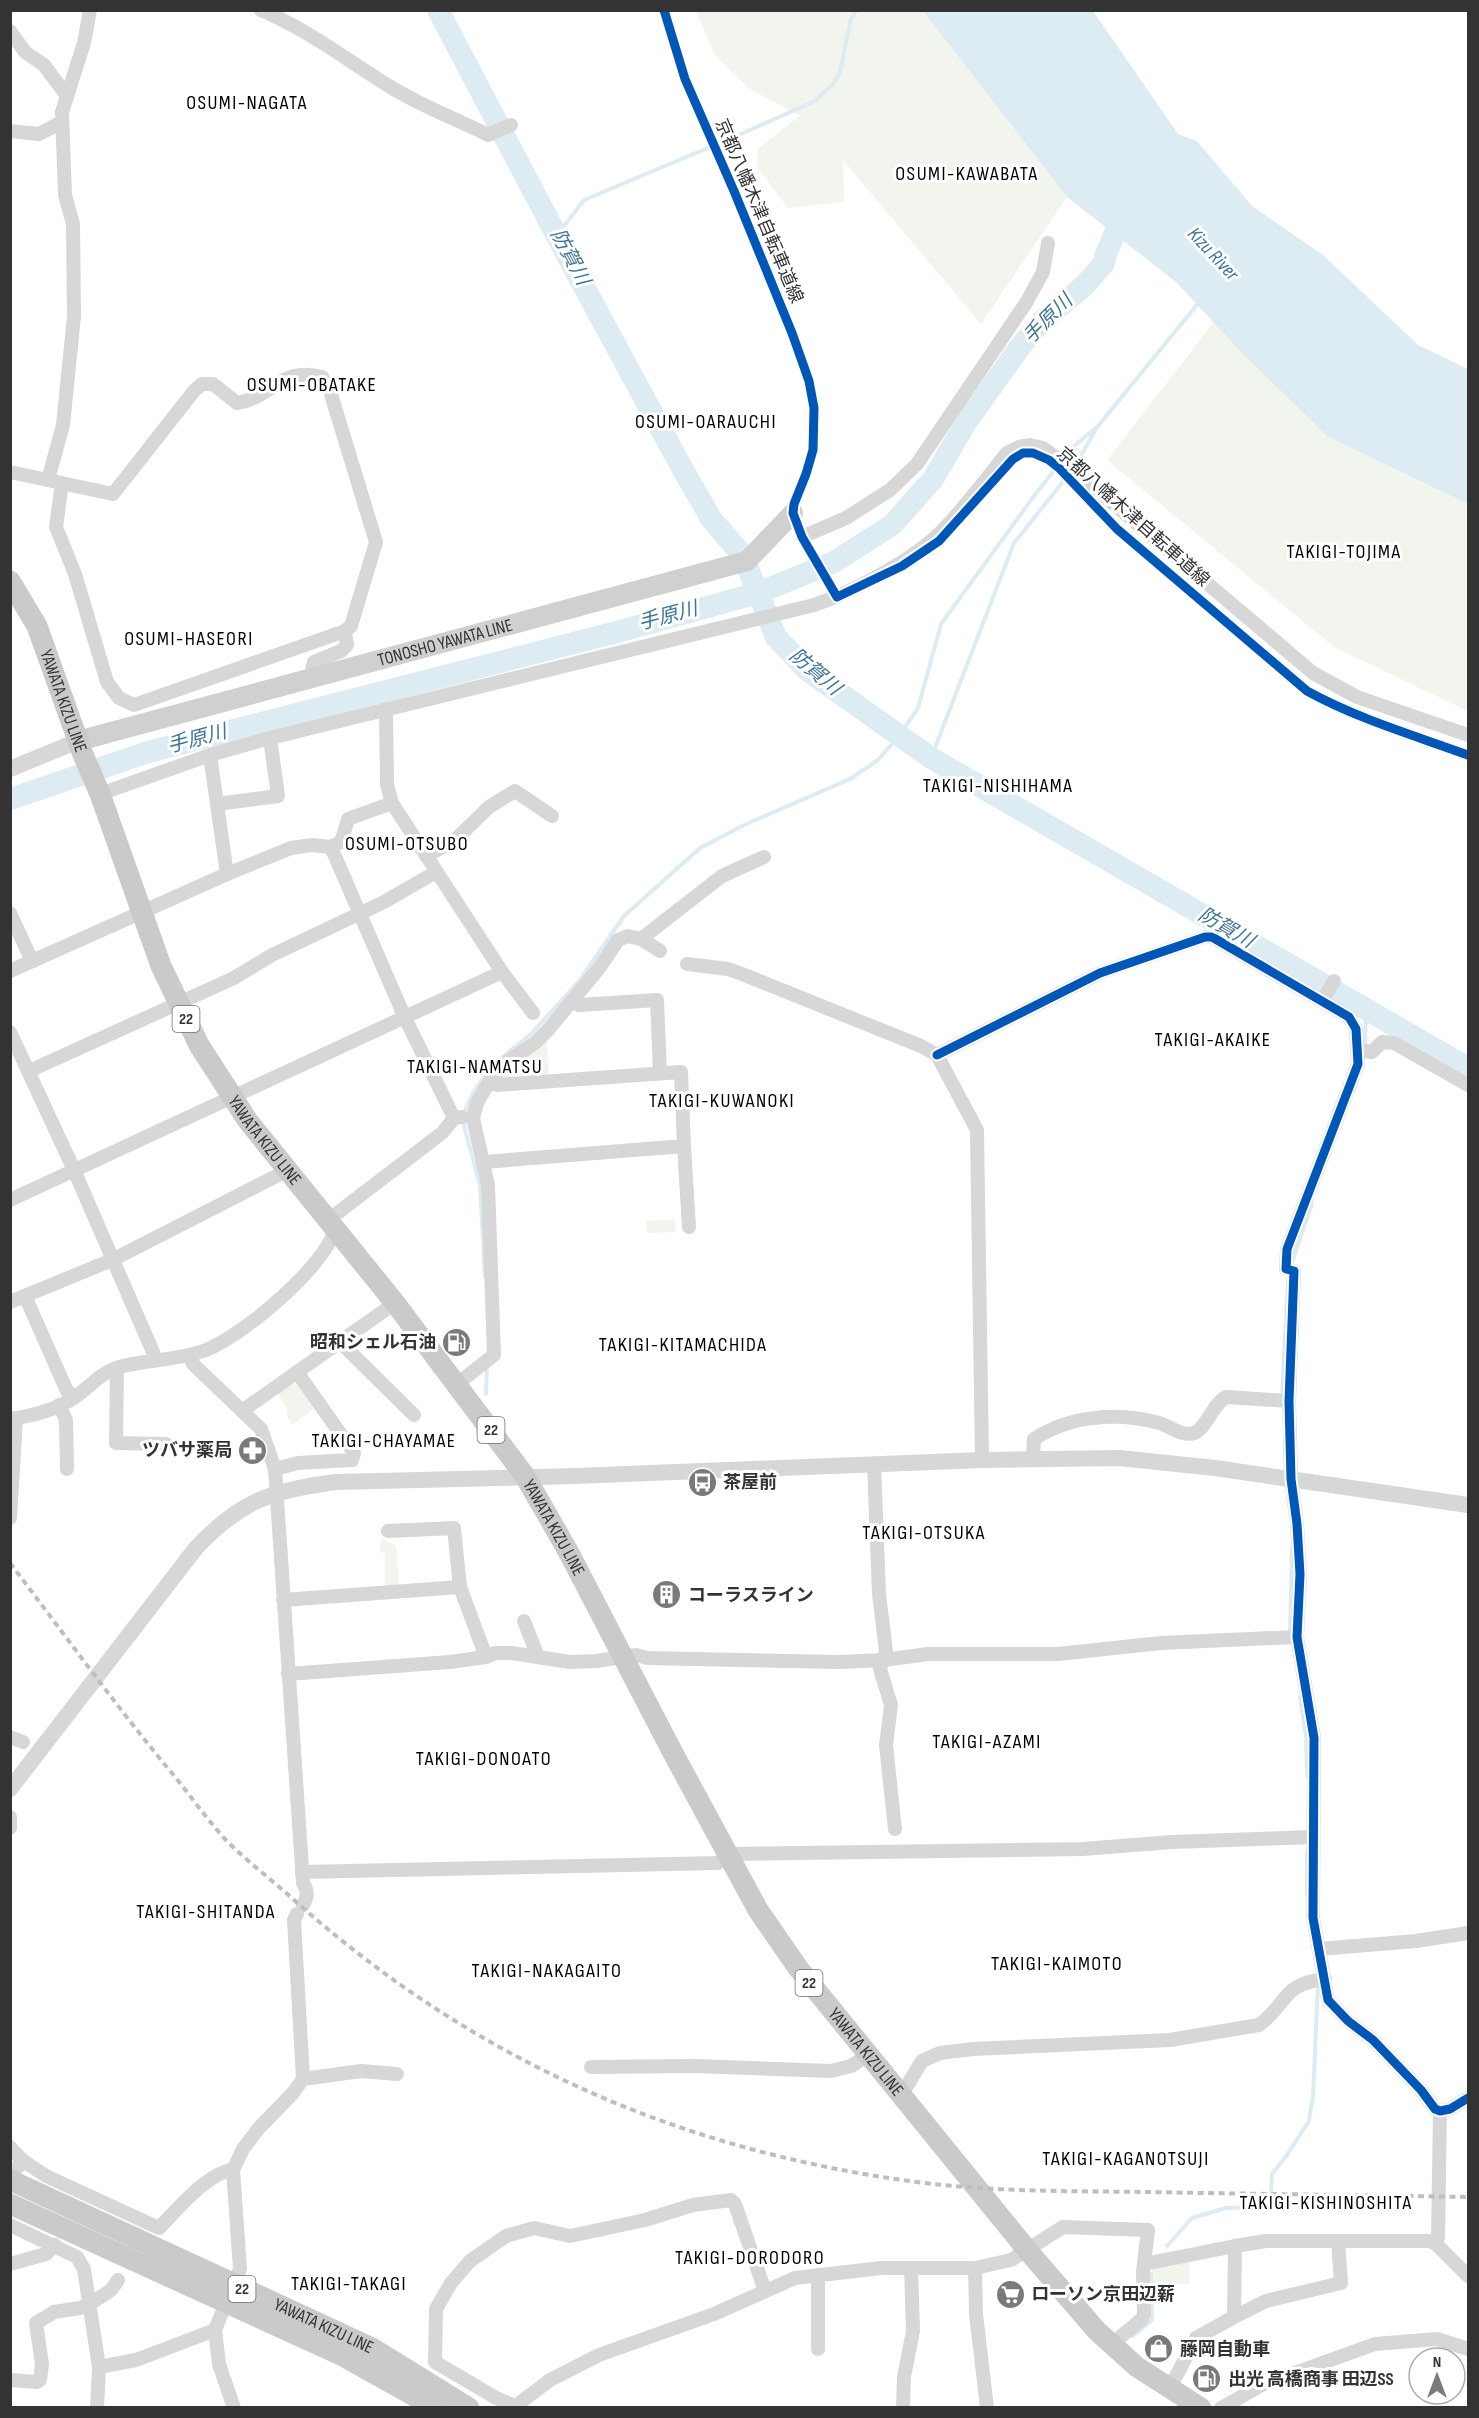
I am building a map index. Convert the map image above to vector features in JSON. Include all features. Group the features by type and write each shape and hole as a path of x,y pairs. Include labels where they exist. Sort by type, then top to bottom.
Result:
{"main road":[{"name":"TONOSHO YAWATA LINE","path":"80,747 310,679 747,561 793,513"},
{"name":"YAWATA KIZU LINE","path":"10,581 37,626 80,747 99,791 141,914 179,1005 200,1045 248,1121 395,1303 525,1476 569,1553 727,1854 759,1910 798,1968 1028,2251 1112,2344 1137,2367 1201,2408"},
{"name":"YAWATA KIZU LINE","path":"17,2169 230,2294 436,2408"},
{"name":"YAWATA KIZU LINE","path":"10,2204 230,2294 372,2348 469,2408"}],"street":[{"path":"10,471 55,481 113,494 194,391 202,384 213,384 237,403 248,402 294,375 306,373 322,377 330,391 376,542 351,626 345,631 134,705 119,698 107,682 75,574 56,527 55,481 74,316 73,224 65,195 62,112 84,43 90,10"},
{"path":"261,10 287,21 335,49 386,84 488,135 511,125"},
{"path":"10,31 25,52 44,65 67,96"},
{"path":"10,131 39,134 62,122"},
{"path":"802,537 846,518 890,490 917,464 1026,303 1043,272 1048,243"},
{"path":"99,791 270,738 814,605 837,597 901,561 940,532 1007,453 1018,447 1030,445 1043,448 1083,478 1313,673 1357,697 1468,735"},
{"path":"310,679 314,662 341,651 348,645 345,631"},
{"path":"386,709 387,785 392,803 502,972 533,1013"},
{"path":"217,804 278,796 270,738"},
{"path":"10,769 80,747"},
{"path":"210,755 227,874"},
{"path":"426,856 455,840 489,807 515,791 552,816"},
{"path":"10,971 227,874 291,848 312,845 331,847 340,842 348,819 392,803"},
{"path":"331,847 405,1018 464,1118 484,1162 491,1233 494,1355 457,1384"},
{"path":"640,939 722,876 764,857"},
{"path":"29,1071 179,1005 436,872"},
{"path":"10,914 32,961"},
{"path":"10,1518 13,1418 59,1405 75,1397 99,1376 117,1368 189,1355 207,1349 233,1334 288,1293 330,1245 331,1226 442,1133 464,1118 504,1064 535,1043 572,1002 600,968 618,940 628,936 640,939 660,951"},
{"path":"937,1054 1100,973 1205,937 1212,937 1323,998 1349,1017 1356,1029 1358,1064 1287,1249 1286,1269 1294,1271 1284,1401 1300,1574 1292,1637 1314,1738 1308,1837 1313,1918 1319,1949 1321,1980 1328,2000 1335,2009 1373,2040 1421,2090 1435,2109 1440,2111 1450,2109 1468,2098"},
{"path":"687,964 728,969 742,974 937,1054 977,1130 982,1460"},
{"path":"10,1200 502,972"},
{"path":"1323,998 1334,981"},
{"path":"572,1002 579,1005 657,1000 660,1073"},
{"path":"10,1032 74,1170 153,1352 154,1361"},
{"path":"1358,1050 1372,1052 1382,1042 1394,1043 1468,1085"},
{"path":"489,1082 497,1085 681,1072 689,1227"},
{"path":"484,1162 684,1146"},
{"path":"10,1302 112,1260 288,1170"},
{"path":"25,1296 68,1391 75,1397"},
{"path":"242,1411 395,1303"},
{"path":"340,1342 414,1415"},
{"path":"189,1355 192,1364 261,1429 275,1469 302,1872 307,1890 307,1897 294,1920 303,2079 293,2093 259,2128 243,2149 233,2170 240,2269 215,2330 219,2364 234,2408"},
{"path":"117,1368 116,1443 166,1444"},
{"path":"275,1469 298,1463 352,1460 354,1453 297,1372"},
{"path":"1033,1459 1034,1439 1065,1423 1086,1419 1128,1418 1160,1424 1183,1433 1193,1434 1200,1430 1219,1401 1226,1397 1284,1401"},
{"path":"59,1405 66,1420 68,1469"},
{"path":"10,1789 196,1548 241,1508 278,1492 336,1482 576,1476 982,1460 1119,1458 1215,1468 1468,1505"},
{"path":"874,1464 879,1594 886,1651 880,1669 891,1705 886,1745 895,1829"},
{"path":"388,1531 454,1528 460,1587 486,1657"},
{"path":"284,1600 460,1587"},
{"path":"531,1627 538,1657"},
{"path":"288,1674 450,1662 486,1657 495,1653 579,1662 636,1655 647,1658 884,1660 928,1654 1058,1654 1161,1643 1292,1637"},
{"path":"10,1817 10,1828"},
{"path":"302,1872 718,1863 727,1854 1083,1848 1308,1837"},
{"path":"1319,1949 1416,1941 1468,1933"},
{"path":"902,2094 922,2061 940,2054 973,2049 1170,2040 1250,2027 1259,2025 1270,2017 1294,1987 1321,1980"},
{"path":"591,2067 695,2066 831,2071 851,2066 868,2055"},
{"path":"303,2079 361,2071 397,2074"},
{"path":"1436,2243 1438,2238 1440,2111"},
{"path":"10,2147 17,2169 46,2176 159,2228 190,2196 222,2171 233,2170"},
{"path":"765,2291 735,2204 731,2200 693,2205 645,2220 570,2236 534,2228 506,2236 470,2261 451,2283 436,2309 435,2362 514,2407 550,2380 599,2355 714,2314 795,2278 881,2268 975,2268 1011,2260 1063,2228 1148,2230 1144,2264 1144,2314 1142,2319 1112,2344"},
{"path":"10,2224 77,2257 84,2269 99,2367 97,2408"},
{"path":"1144,2264 1266,2241 1436,2243 1468,2276"},
{"path":"1170,2388 1196,2338 1266,2301 1341,2283 1338,2241"},
{"path":"10,2264 46,2254 56,2246"},
{"path":"1234,2318 1235,2246"},
{"path":"903,2408 904,2377 914,2331 911,2268"},
{"path":"975,2268 980,2353 987,2408"},
{"path":"818,2275 818,2349"},
{"path":"10,2380 36,2382 40,2380 42,2364 36,2323 54,2312 90,2304 111,2290 118,2280"},
{"path":"99,2367 136,2360 215,2330"},
{"path":"1221,2408 1264,2384 1375,2344 1437,2339 1468,2352"}],"shaded area":[{"path":"696,11 923,11 1067,197 981,324 843,160 844,202 788,208 757,167 758,148 800,116 750,89 715,56"},
{"path":"1214,322 1330,438 1468,504 1468,711 1334,647 1107,460"},
{"path":"546,1035 549,1077 496,1082 504,1064"},
{"path":"675,1220 675,1232 647,1233 646,1221"},
{"path":"289,1383 298,1385 314,1409 292,1425 286,1413 288,1411 276,1391"},
{"path":"382,1538 396,1546 399,1587 385,1588 385,1554 379,1550"},
{"path":"1189,2258 1189,2284 1152,2284 1152,2270 1160,2264"}],"water":[{"name":"Kizu River","path":"923,11 1093,11 1178,134 1197,141 1252,206 1323,255 1418,345 1468,369 1468,504 1328,437 1243,354 1176,282 1067,197"}],"waterway":[{"name":"防賀川","path":"438,10 682,468 712,520 743,556 776,637 807,670 931,758 1468,1068"},
{"path":"557,235 584,200 815,101 833,84 840,72 851,19 857,10"},
{"name":"手原川","path":"10,799 148,752 617,632 758,593 834,562 892,525 933,479 967,421 1020,347 1041,322 1085,285 1104,263 1126,205"},
{"path":"1074,467 1098,426 1200,301"},
{"path":"485,1276 480,1185 464,1126 466,1108 475,1090 494,1064 531,1034 580,980 624,916 700,848 742,826 850,779 878,760 899,736 918,708 941,624 1037,492 1073,447 1098,426"},
{"path":"931,758 1014,543 1070,473"},
{"path":"1365,1047 1366,1009"},
{"path":"1292,1262 1312,1204"},
{"path":"1282,1396 1288,1281"},
{"path":"486,1394 487,1365"},
{"path":"1290,1633 1292,1548"},
{"path":"1300,1697 1306,1736 1307,1776"},
{"path":"1307,1852 1307,1896"},
{"path":"1271,2192 1272,2174 1309,2121 1313,2096 1318,1983"},
{"path":"1167,2246 1192,2218 1226,2208 1266,2207 1270,2205 1271,2197"},
{"path":"1133,2336 1152,2320 1151,2274"}],"railway":[{"path":"10,1563 133,1725 218,1831 241,1854 362,1957 434,2007 507,2051 584,2089 663,2121 745,2147 830,2168 917,2182 974,2188 1032,2190 1468,2197"}],"cycle path":[{"name":"京都八幡木津自転車道線","path":"664,10 685,79 734,191 792,333 809,381 814,408 813,450 793,513 802,537 837,597 902,566 939,541 1013,459 1023,453 1033,453 1049,460 1059,468 1117,529 1307,691 1366,718 1468,755"},
{"path":"937,1055 1100,973 1205,937 1212,937 1349,1017 1356,1029 1358,1064 1287,1249 1286,1269 1294,1271 1289,1401 1291,1479 1300,1574 1297,1637 1314,1738 1313,1918 1328,2000 1348,2021 1373,2040 1421,2090 1435,2109 1440,2111 1450,2109 1468,2098"}],"place":[{"name":"昭和シェル石油","path":"457,1342"},
{"name":"ツバサ薬局","path":"253,1450"},
{"name":"茶屋前","path":"702,1482"},
{"name":"コーラスライン","path":"667,1595"},
{"name":"ローソン京田辺薪","path":"1010,2294"},
{"name":"藤岡自動車","path":"1159,2349"},
{"name":"出光 高橋商事 田辺SS","path":"1207,2379"}],"district":[{"name":"OSUMI-NAGATA","path":"247,103"},
{"name":"OSUMI-KAWABATA","path":"967,174"},
{"name":"OSUMI-OBATAKE","path":"312,385"},
{"name":"OSUMI-OARAUCHI","path":"706,422"},
{"name":"TAKIGI-TOJIMA","path":"1344,552"},
{"name":"OSUMI-HASEORI","path":"189,639"},
{"name":"TAKIGI-NISHIHAMA","path":"998,786"},
{"name":"OSUMI-OTSUBO","path":"407,844"},
{"name":"TAKIGI-AKAIKE","path":"1213,1040"},
{"name":"TAKIGI-NAMATSU","path":"475,1067"},
{"name":"TAKIGI-KUWANOKI","path":"722,1101"},
{"name":"TAKIGI-KITAMACHIDA","path":"683,1345"},
{"name":"TAKIGI-CHAYAMAE","path":"384,1441"},
{"name":"TAKIGI-OTSUKA","path":"924,1533"},
{"name":"TAKIGI-AZAMI","path":"987,1742"},
{"name":"TAKIGI-DONOATO","path":"484,1759"},
{"name":"TAKIGI-SHITANDA","path":"206,1912"},
{"name":"TAKIGI-KAIMOTO","path":"1057,1964"},
{"name":"TAKIGI-NAKAGAITO","path":"547,1971"},
{"name":"TAKIGI-KAGANOTSUJI","path":"1126,2159"},
{"name":"TAKIGI-KISHINOSHITA","path":"1326,2203"},
{"name":"TAKIGI-DORODORO","path":"750,2258"},
{"name":"TAKIGI-TAKAGI","path":"349,2284"}]}
